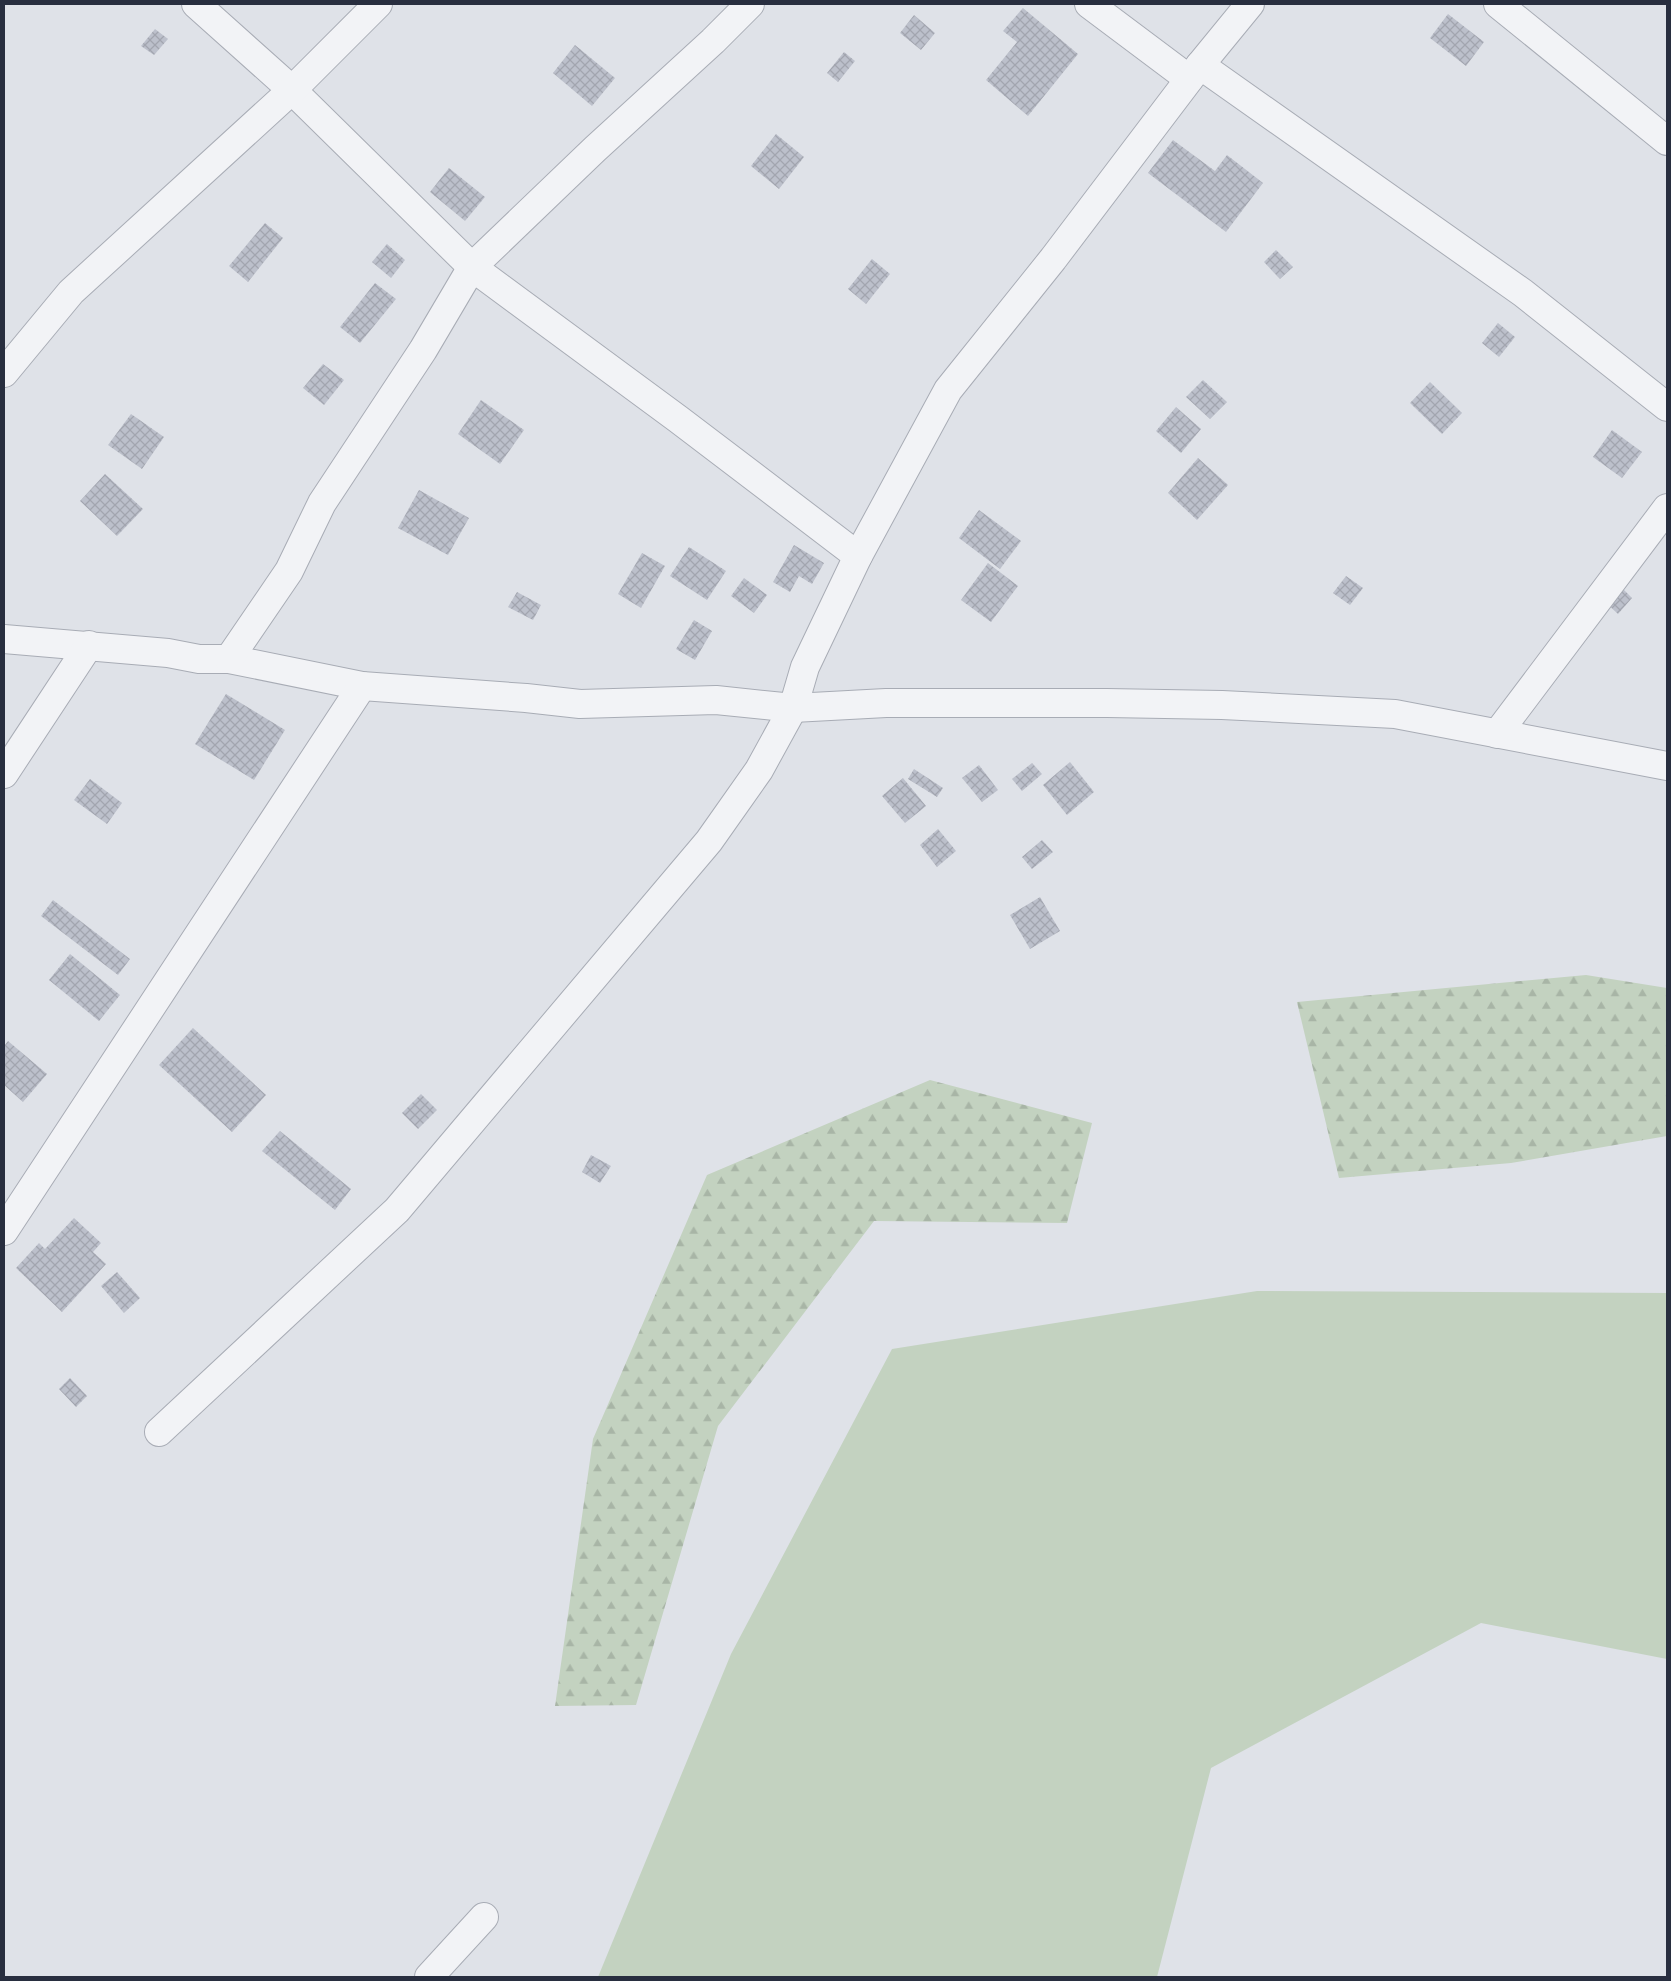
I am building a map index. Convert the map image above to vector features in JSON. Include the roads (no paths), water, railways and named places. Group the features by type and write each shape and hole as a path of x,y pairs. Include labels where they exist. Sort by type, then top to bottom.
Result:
{"street":[{"path":"196,4 292,90 472,267 858,556"},
{"path":"4,374 71,292 292,90 378,4"},
{"path":"229,659 289,571 322,503 423,350 472,267 750,4"},
{"path":"1089,4 1194,72 1523,293 1667,406"},
{"path":"159,1432 397,1210 709,841 759,770 793,708 805,667 858,556 948,390 1053,259 1194,72 1250,4"},
{"path":"1498,4 1667,141"},
{"path":"1497,734 1667,508"},
{"path":"4,639 168,653 199,659 229,659 362,686 526,698 580,704 716,700 793,708 886,703 1222,705 1395,714 1667,766"},
{"path":"4,774 90,645"},
{"path":"4,1231 362,686"},
{"path":"429,1977 484,1918"}]}
